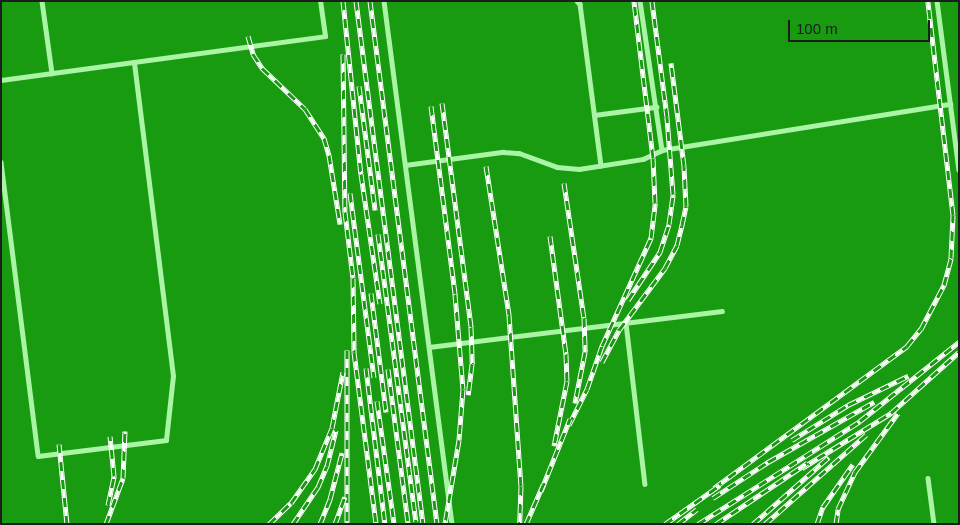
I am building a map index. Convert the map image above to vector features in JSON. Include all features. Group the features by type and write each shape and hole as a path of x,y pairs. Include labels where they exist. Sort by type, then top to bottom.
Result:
{"lane":[{"path":"42,1 52,73"},
{"path":"1,80 325,36 320,1"},
{"path":"384,1 452,524"},
{"path":"577,1 580,4 601,166"},
{"path":"640,1 662,150"},
{"path":"937,1 959,170"},
{"path":"1,162 38,456 166,440 173,376 134,62"},
{"path":"405,165 503,152 519,154 557,167 579,169 643,159 662,150 950,104"},
{"path":"594,115 656,107"},
{"path":"429,347 722,311"},
{"path":"626,322 645,484"},
{"path":"928,478 934,524"}],"railway":[{"path":"343,1 361,174 380,304"},
{"path":"356,1 423,524"},
{"path":"370,1 437,524"},
{"path":"569,425 587,389 602,346 651,238 655,203 653,158 634,1"},
{"path":"628,300 660,252 669,224 673,194 667,117 652,1"},
{"path":"714,488 907,346 921,329 944,285 951,258 953,215 928,1"},
{"path":"248,36 253,54 262,68 305,109 324,138 329,155 340,224"},
{"path":"343,54 345,212 353,278 354,352 376,524"},
{"path":"602,362 619,330 665,268 677,245 682,225 686,206 684,166 671,63"},
{"path":"359,86 375,210"},
{"path":"442,103 471,327 472,364 468,395"},
{"path":"431,106 455,294 463,389 459,440 445,524"},
{"path":"486,166 509,315 521,486 520,524"},
{"path":"564,183 584,318 585,352 575,403"},
{"path":"350,193 374,377"},
{"path":"378,234 416,522"},
{"path":"550,236 566,354 567,381 554,446"},
{"path":"371,293 386,412"},
{"path":"698,524 860,421 959,342"},
{"path":"347,350 347,524"},
{"path":"802,468 891,413 959,352"},
{"path":"366,368 385,524"},
{"path":"388,369 408,524"},
{"path":"269,524 291,503 315,469 332,428 343,372"},
{"path":"792,440 848,405 908,376"},
{"path":"377,401 394,524"},
{"path":"713,498 768,462 874,402"},
{"path":"836,524 838,509 855,472 898,413"},
{"path":"541,491 570,419"},
{"path":"293,524 318,487 327,466 336,430"},
{"path":"106,524 123,478 125,431"},
{"path":"765,524 866,435"},
{"path":"108,505 114,476 110,436"},
{"path":"59,444 67,524"},
{"path":"320,524 330,499 342,453"},
{"path":"753,524 829,457"},
{"path":"716,524 807,463"},
{"path":"817,524 823,507 853,464"},
{"path":"526,524 543,485"},
{"path":"665,524 720,485"},
{"path":"335,524 345,497"},
{"path":"678,524 697,509"}]}
